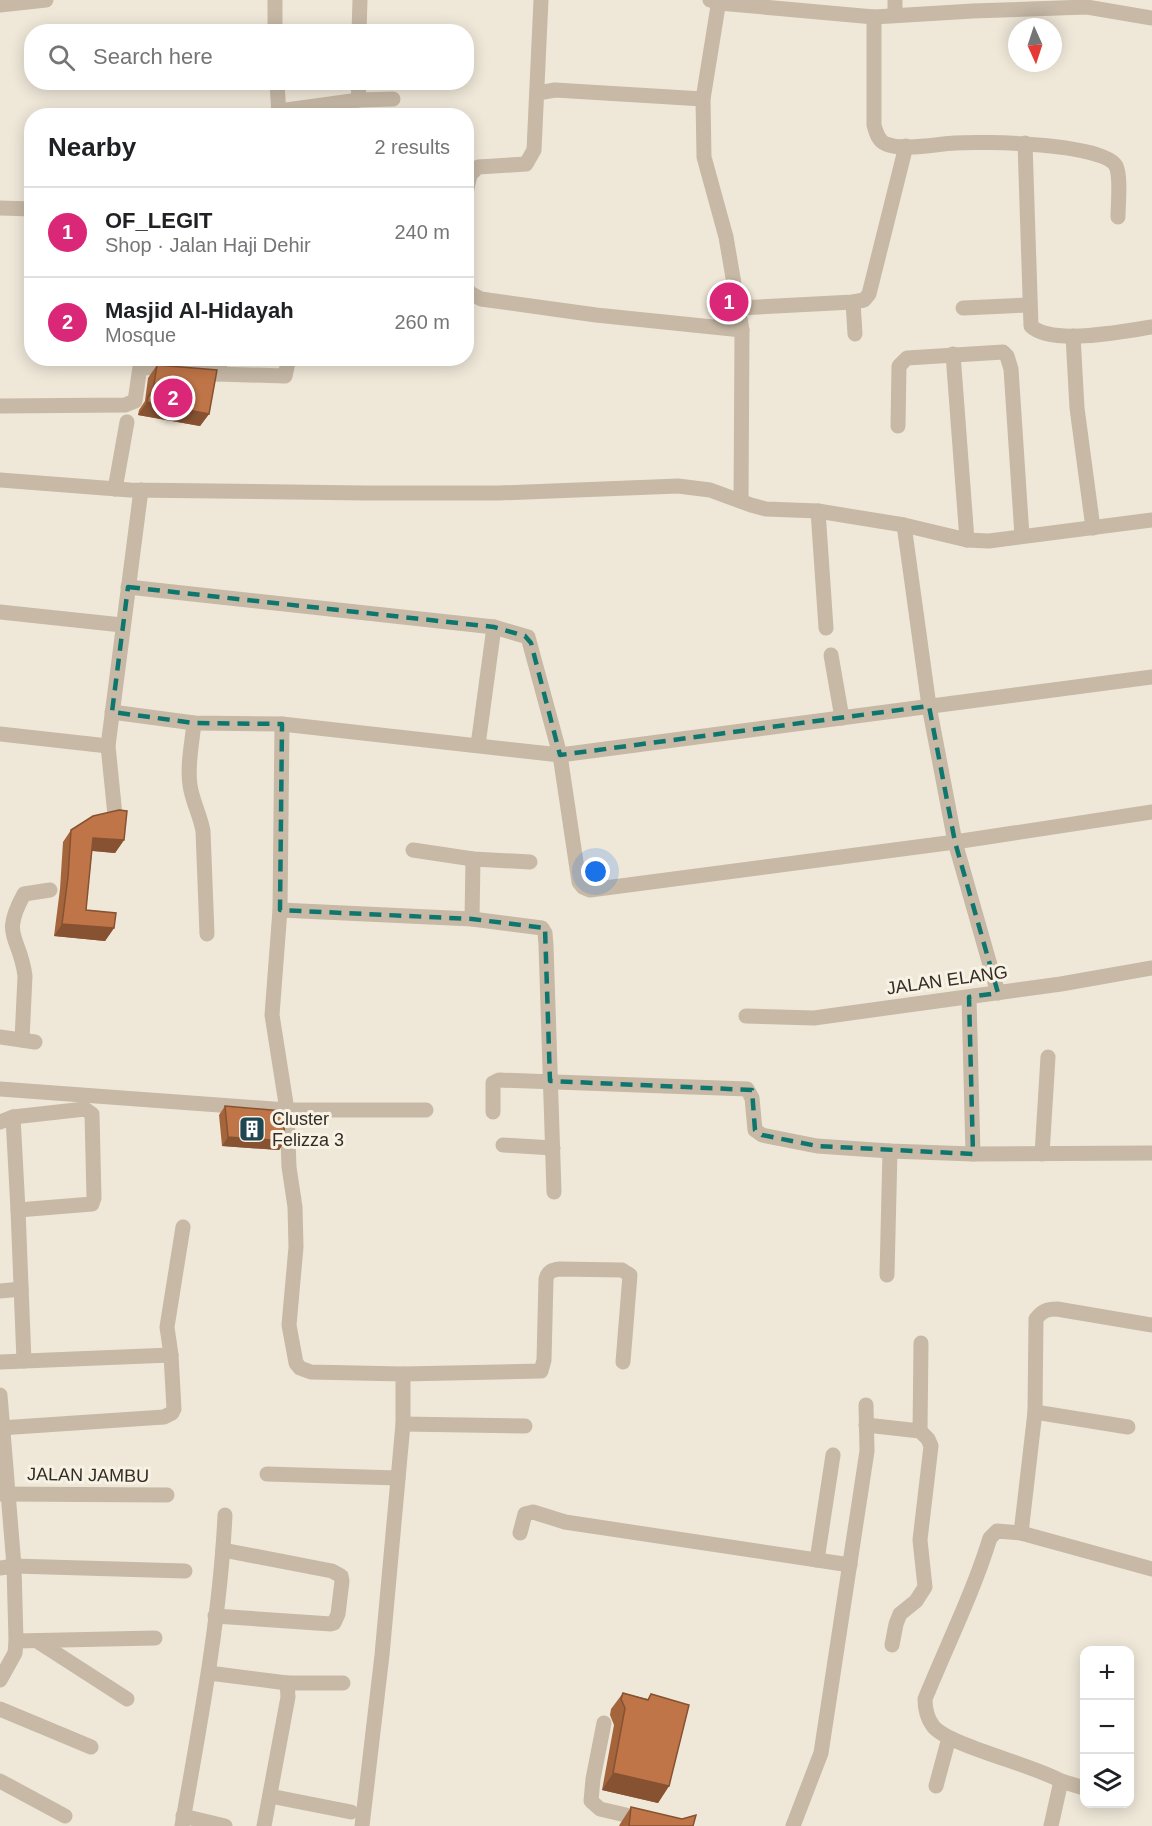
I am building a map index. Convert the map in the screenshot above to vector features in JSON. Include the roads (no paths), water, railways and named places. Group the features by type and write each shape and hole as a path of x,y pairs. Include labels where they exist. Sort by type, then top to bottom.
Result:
{"street":[{"path":"0,5 46,0"},
{"path":"275,0 275,24"},
{"path":"359,24 360,0"},
{"path":"474,171 478,167 526,164 531,158 534,150 541,0"},
{"path":"741,501 742,330 726,237 704,157 703,99 716,1 874,17 895,8 973,5 1029,8 1052,4 1087,8 1109,6 1152,18"},
{"path":"874,17 874,125 878,137 886,144 906,146 1025,143 1099,154 1111,160 1118,170 1118,217"},
{"path":"278,90 279,108"},
{"path":"358,90 359,100"},
{"path":"537,93 555,90 703,99"},
{"path":"310,108 359,100 393,99"},
{"path":"1025,143 1029,321 1033,329 1072,336 1102,336 1152,327"},
{"path":"739,308 864,300 869,294 906,146"},
{"path":"0,208 24,209"},
{"path":"474,300 742,330"},
{"path":"853,302 855,334"},
{"path":"963,308 1029,305"},
{"path":"1072,336 1077,408 1093,528"},
{"path":"898,426 899,366 907,358 1003,352 1007,356 1011,369 1022,536"},
{"path":"953,354 967,540"},
{"path":"0,406 125,405 135,401 140,368 219,366 285,375 288,366"},
{"path":"115,489 127,422"},
{"path":"0,480 141,490 499,493 678,486 710,490 751,505 779,511 818,511 904,525 967,540 989,541 1152,520"},
{"path":"115,814 108,746 141,490"},
{"path":"818,511 826,627"},
{"path":"904,525 929,706 955,842 998,993"},
{"path":"128,587 494,627 528,637 560,755 579,882 590,890 955,842 1152,812"},
{"path":"0,612 122,625"},
{"path":"478,745 494,627"},
{"path":"831,655 842,718"},
{"path":"111,712 194,723 282,724 560,755 1152,676"},
{"path":"194,723 189,781 203,831 207,934"},
{"path":"282,724 280,910 272,1015 287,1110 288,1153 295,1207 296,1247 289,1326 296,1363 300,1368 311,1372 403,1374 541,1371 544,1360 546,1279 552,1270 560,1269 622,1269 630,1275 623,1362"},
{"path":"0,734 108,746"},
{"path":"412,850 473,859 530,861"},
{"path":"472,919 473,859"},
{"path":"0,1037 29,1041 24,968 8,929 9,920 24,894 50,890"},
{"path":"280,910 472,919 539,927 544,930 554,1192"},
{"name":"JALAN ELANG","path":"746,1016 814,1018 1061,984 1152,968"},
{"path":"969,997 973,1155"},
{"path":"1042,1154 1048,1057"},
{"path":"493,1112 493,1083 495,1080 747,1089 752,1098 755,1130 762,1135 817,1146 973,1155 1152,1153"},
{"path":"0,1089 287,1110 426,1110"},
{"path":"18,1210 90,1206 94,1202 92,1114 90,1110 11,1118 18,1210 24,1361"},
{"path":"503,1145 553,1148"},
{"path":"887,1275 890,1151"},
{"path":"1,1428 169,1415 174,1409 167,1327 183,1227"},
{"path":"0,1292 21,1288"},
{"path":"1020,1533 1035,1412 1036,1319 1041,1312 1057,1309 1152,1325"},
{"path":"920,1431 921,1343"},
{"path":"0,1362 171,1355"},
{"path":"362,1826 382,1655 398,1478 403,1374"},
{"path":"0,1395 10,1649 0,1680"},
{"path":"794,1826 820,1753 867,1451 866,1405"},
{"path":"1035,1412 1128,1427"},
{"path":"402,1424 525,1426"},
{"path":"866,1425 920,1431 928,1438 932,1453 920,1540 925,1587 916,1601 900,1614 892,1645"},
{"path":"817,1560 833,1455"},
{"path":"267,1474 398,1478"},
{"name":"JALAN JAMBU","path":"4,1493 167,1495"},
{"path":"520,1533 525,1514 533,1512 565,1522 850,1565"},
{"path":"225,1515 209,1673 183,1821 225,1826"},
{"path":"1080,1787 949,1738 933,1727 925,1709 925,1699 950,1638 970,1598 990,1538 1000,1530 1020,1533 1152,1569"},
{"path":"215,1616 334,1623 338,1614 342,1581 341,1576 332,1571 223,1550"},
{"path":"7,1567 186,1571"},
{"path":"10,1649 38,1641 155,1638"},
{"path":"38,1641 127,1699"},
{"path":"209,1673 287,1683 342,1683"},
{"path":"264,1826 288,1697 287,1683"},
{"path":"0,1708 91,1747"},
{"path":"604,1723 591,1800 600,1809 673,1826"},
{"path":"936,1786 949,1738"},
{"path":"0,1781 65,1816"},
{"path":"1051,1826 1061,1781"},
{"path":"270,1796 351,1812"}],"place":[{"name":"OF_LEGIT","path":"729,302"},
{"name":"Masjid Al-Hidayah","path":"173,398"},
{"name":"Cluster Felizza 3","path":"252,1129"}]}
